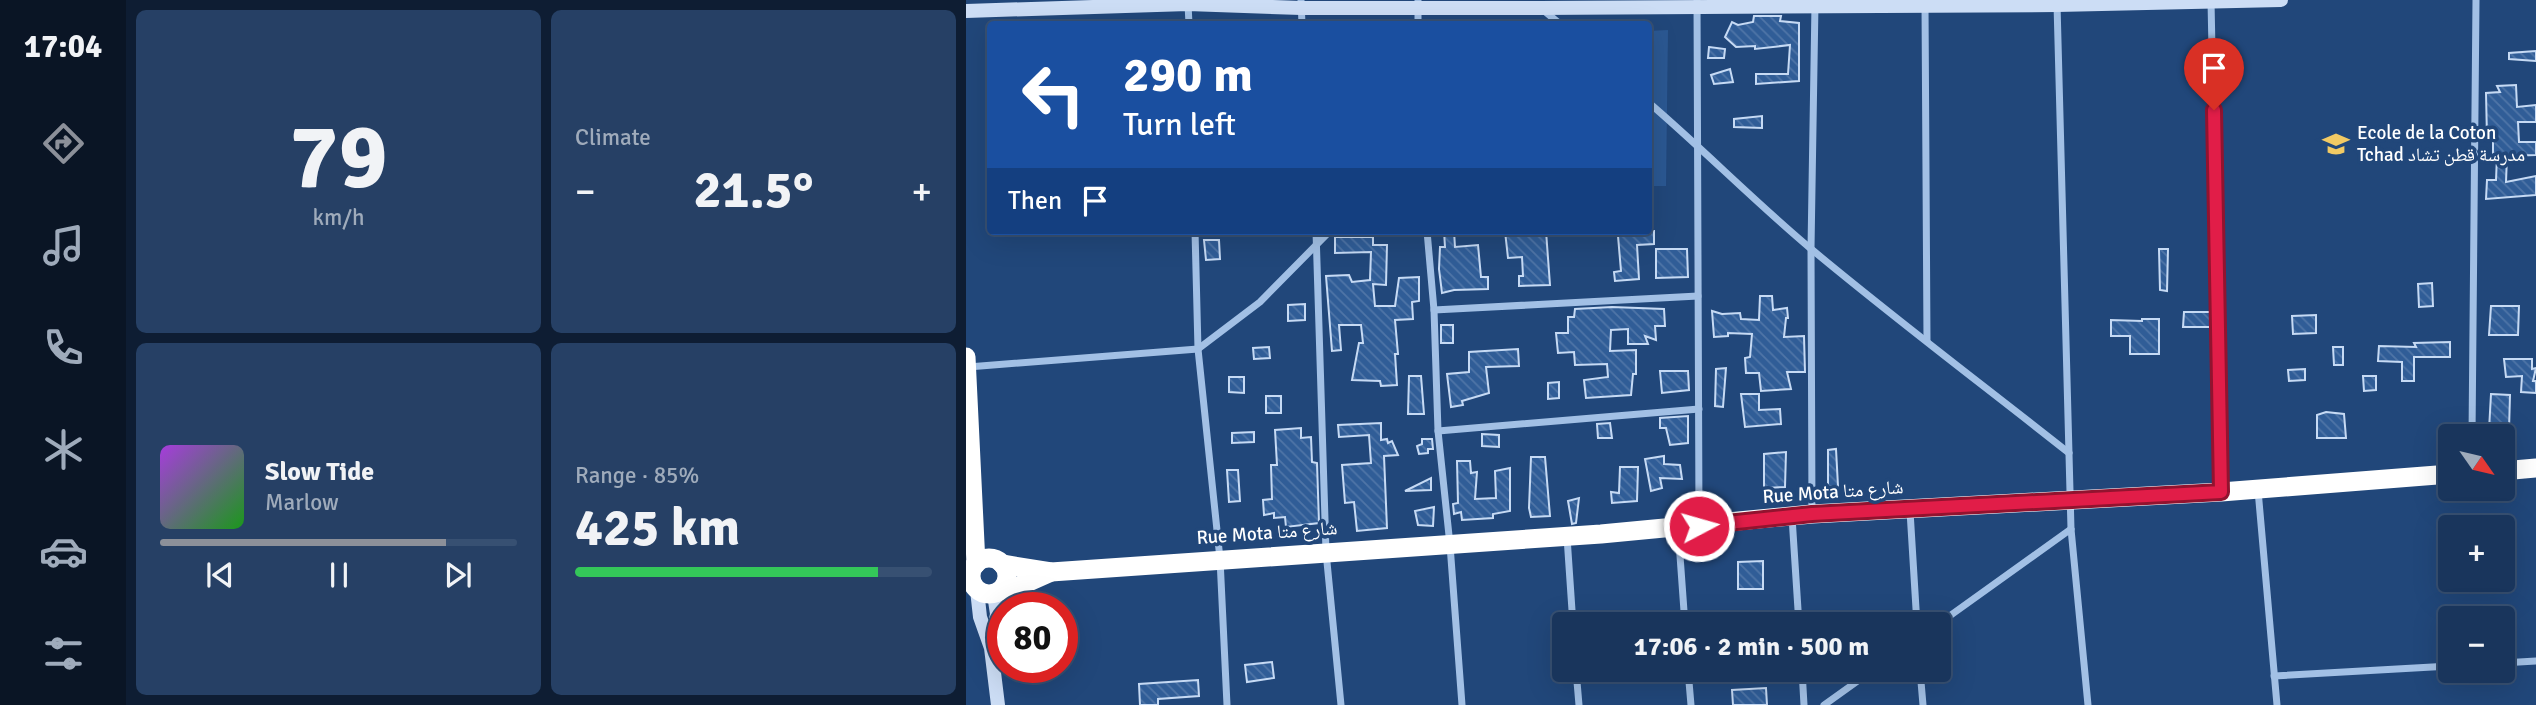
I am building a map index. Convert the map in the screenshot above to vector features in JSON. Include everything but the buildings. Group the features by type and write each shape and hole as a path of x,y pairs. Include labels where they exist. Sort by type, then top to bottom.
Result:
{"highway":[{"path":"967,362 974,507 985,532 982,564 971,576 990,592"},
{"path":"2515,470 2536,468"},
{"name":"Rue Mota شارع متا","path":"1051,572 1450,545 1699,526 1812,514 2221,492 2438,475"},
{"path":"982,564 1051,572"},
{"path":"982,564 1007,578 990,592"},
{"path":"990,592 1024,584 1051,572"}],"street":[{"path":"2211,0 2221,492"},
{"path":"966,11 1188,2 1540,8 1697,3 2281,0"},
{"path":"2472,424 2476,0"},
{"path":"1188,2 1189,21"},
{"path":"1697,3 1699,526"},
{"path":"1812,514 1811,248 1815,3"},
{"path":"1925,3 1927,341"},
{"path":"2057,3 2070,529 2088,705"},
{"path":"1540,8 1556,21"},
{"path":"1652,105 1698,144 1742,189 1811,248 2069,453"},
{"path":"1195,235 1198,349 1220,559 1227,705"},
{"path":"1316,235 1326,552 1341,705"},
{"path":"967,362 1198,349 1260,302 1326,235"},
{"path":"1427,235 1434,310 1438,431 1462,705"},
{"path":"1434,310 1698,296"},
{"path":"1438,431 1699,410"},
{"path":"2258,487 2277,705"},
{"path":"1910,510 1916,612"},
{"path":"1792,516 1798,612"},
{"path":"1678,527 1684,612"},
{"path":"1951,615 2070,529"},
{"path":"1567,536 1572,612"},
{"path":"987,600 980,617 987,637"},
{"path":"2515,662 2536,661"},
{"path":"2274,676 2438,667"},
{"path":"1577,682 1579,705"},
{"path":"1689,682 1691,705"},
{"path":"1803,682 1804,705"},
{"path":"1824,705 1856,682"},
{"path":"1921,682 1923,705"},
{"path":"995,683 998,705"}],"shaded area":[{"path":"1668,30 1666,186 1652,186 1652,31"}],"place":[{"name":"Ecole de la Coton Tchad مدرسة قطن تشاد","path":"2336,144"}],"route":[{"path":"1699,526 1812,514 2221,492 2214,110"}]}
